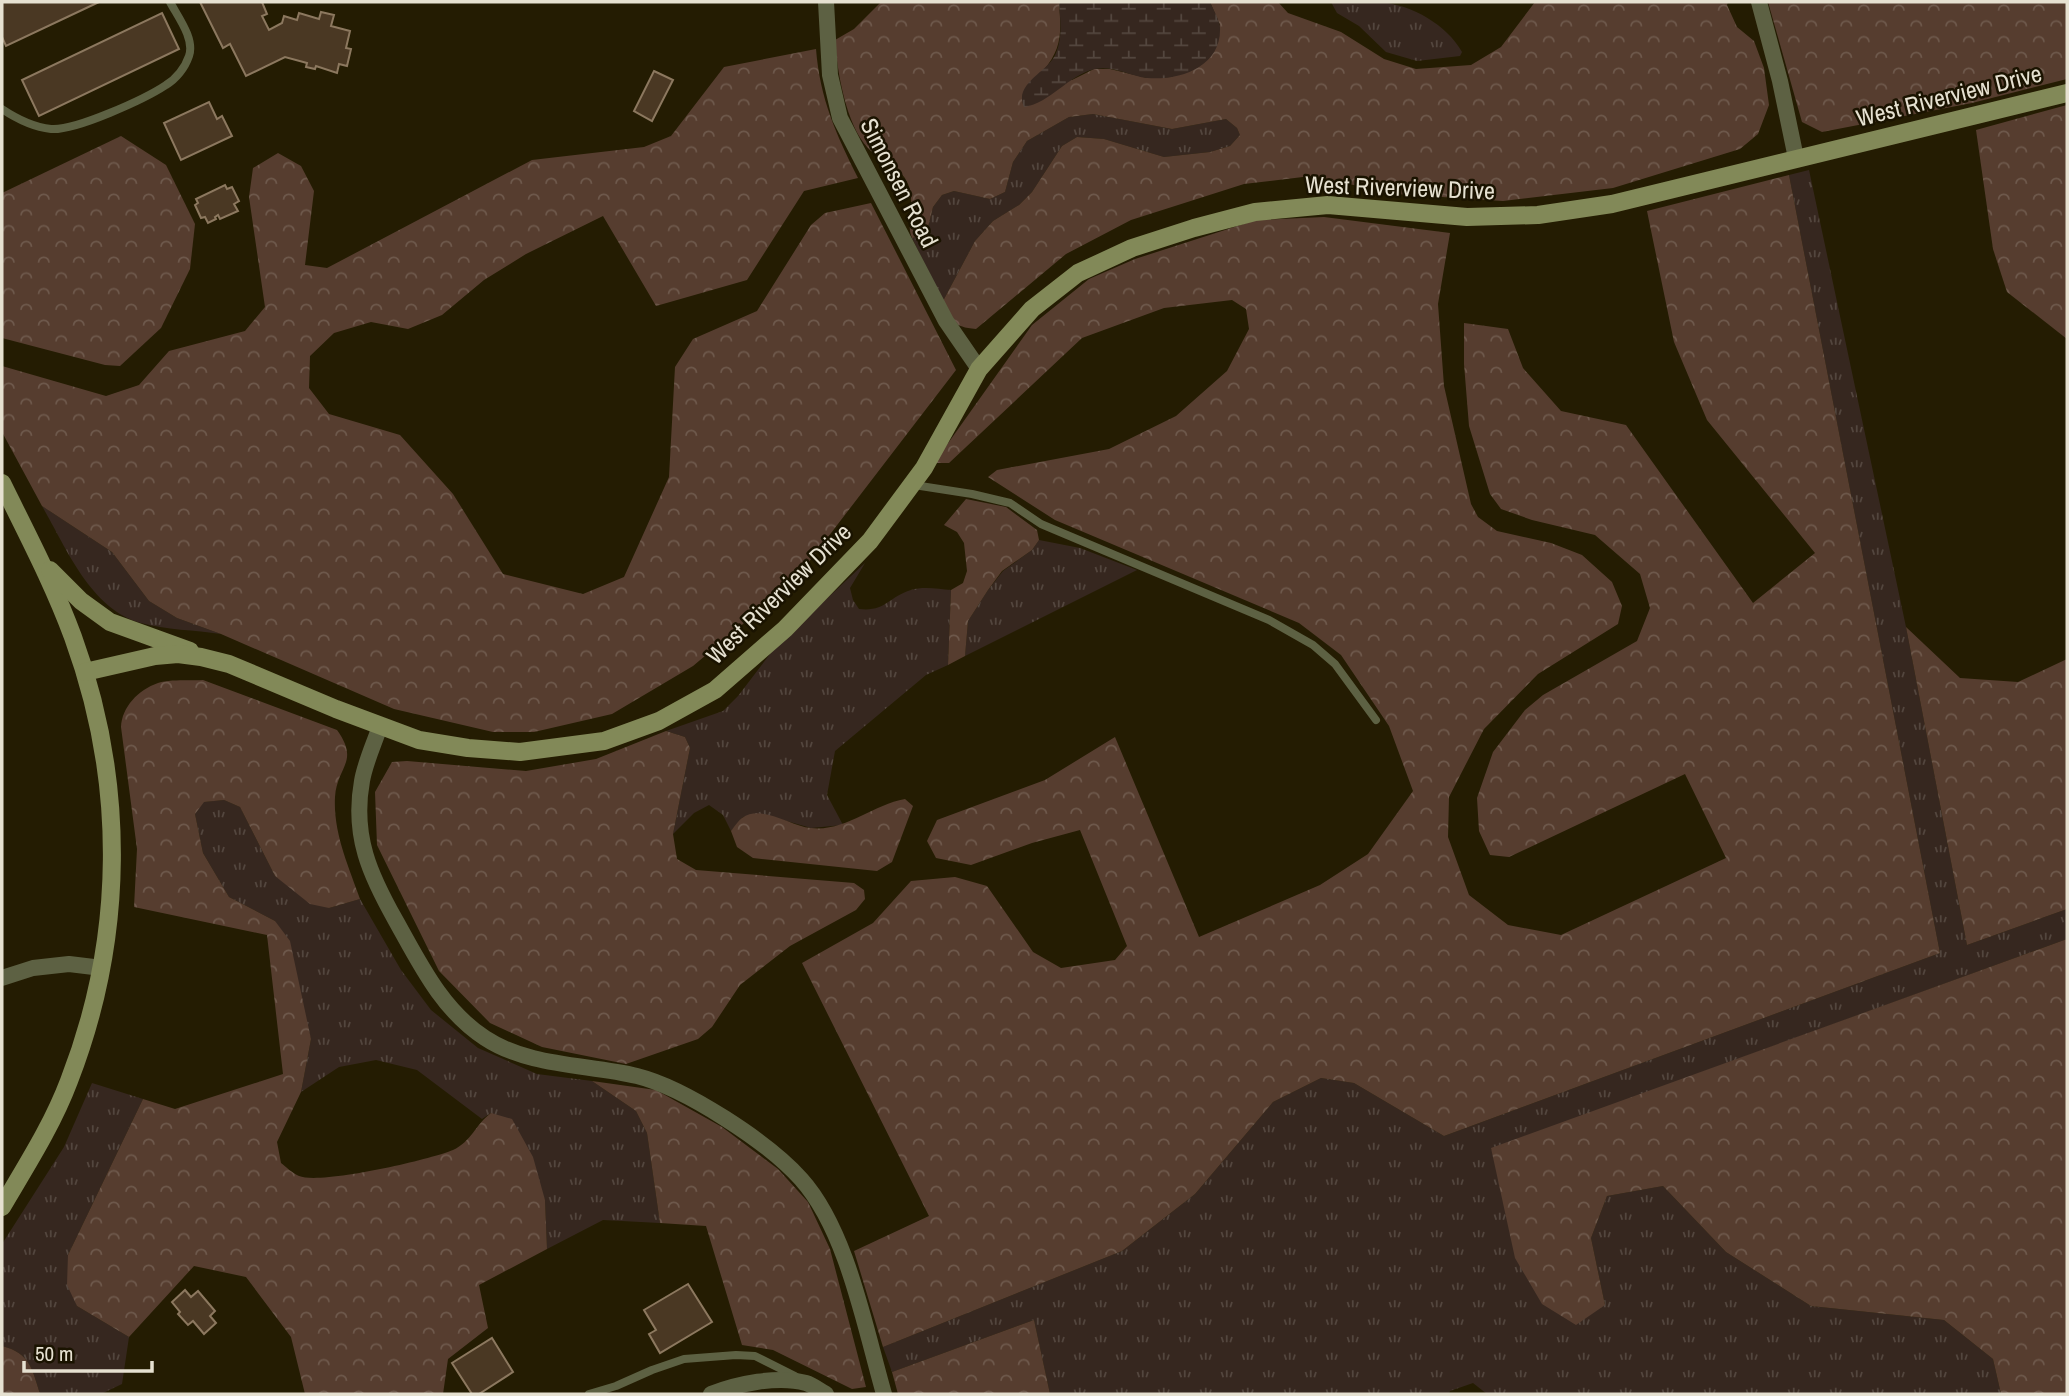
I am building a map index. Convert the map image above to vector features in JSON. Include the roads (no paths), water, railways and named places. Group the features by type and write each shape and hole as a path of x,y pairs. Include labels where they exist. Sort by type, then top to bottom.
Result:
{"street":[{"name":"Simonsen Road","path":"826,2 830,75 840,118 946,321 979,369"},
{"path":"1759,2 1780,81 1796,158"},
{"name":"West Riverview Drive","path":"85,672 131,660 178,654 201,657 229,664 419,740 468,748 520,751 604,741 659,721 715,690 785,629 870,541 924,468 979,369 1032,309 1078,273 1132,248 1255,212 1328,205 1467,217 1538,215 1612,204 2067,93"},
{"path":"2,483 8,513 42,562 81,601 110,622 229,664"},
{"path":"2,1207 44,1138 69,1082 87,1028 102,968 114,858 110,795 102,741 85,672 42,562"},
{"path":"380,726 362,780 359,815 363,850 374,883 429,981 453,1010 485,1038 521,1054 551,1062 637,1076 666,1085 744,1131 776,1155 802,1180 825,1213 841,1247 884,1394"},
{"path":"2,978 33,968 69,964 102,968"},
{"path":"711,1394 726,1388 769,1380 806,1383 826,1394"}],"lane":[{"path":"2,109 19,121 53,130 84,122 167,85 179,74 190,55 190,41 170,2"},
{"path":"911,484 1010,503 1041,524 1269,620 1312,645 1335,664 1376,720"},
{"path":"589,1394 617,1386 684,1359 736,1355 755,1356 806,1383"}]}
